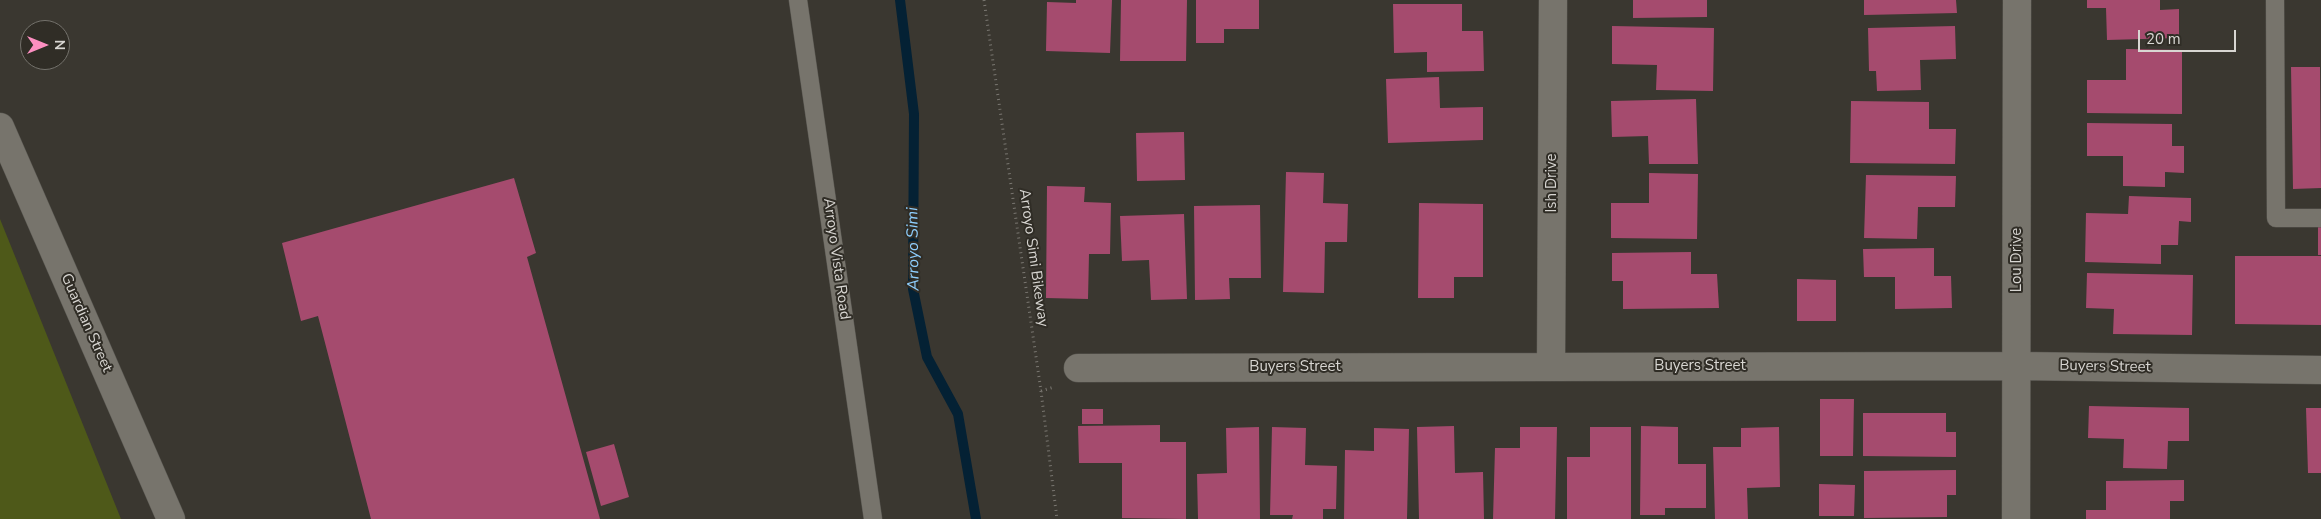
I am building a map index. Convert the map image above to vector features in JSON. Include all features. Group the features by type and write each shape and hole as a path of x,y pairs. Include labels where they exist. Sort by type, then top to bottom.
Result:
{"street":[{"name":"Ish Drive","path":"1551,366 1553,0"},
{"name":"Lou Drive","path":"2016,519 2017,0"},
{"name":"Guardian Street","path":"0,127 171,519"},
{"name":"Buyers Street","path":"1078,368 2017,366 2321,370"}],"lane":[{"name":"Arroyo Vista Road","path":"798,0 873,519"},
{"path":"2275,0 2276,218 2321,218"}],"path":[{"name":"Arroyo Simi Bikeway","path":"985,1 1041,391 1056,519"}],"green space":[{"path":"0,219 121,519 0,519"}],"building":[{"path":"1076,0 1112,0 1110,53 1046,51 1047,2 1076,3"},
{"path":"1121,0 1187,0 1186,61 1120,61"},
{"path":"1196,0 1259,0 1259,29 1224,29 1224,43 1196,43"},
{"path":"1633,0 1707,0 1707,17 1633,18"},
{"path":"1864,0 1956,0 1957,13 1864,15"},
{"path":"2087,0 2160,0 2160,10 2179,9 2179,38 2107,40 2106,8 2087,8"},
{"path":"1393,4 1462,4 1462,31 1483,31 1484,71 1427,72 1427,52 1394,53"},
{"path":"1612,26 1714,28 1713,91 1656,90 1657,65 1612,64"},
{"path":"1955,26 1956,59 1920,60 1921,90 1877,91 1876,71 1869,71 1868,28"},
{"path":"2126,49 2182,50 2182,114 2087,113 2087,80 2126,80"},
{"path":"2291,67 2320,67 2321,188 2293,189"},
{"path":"1439,77 1440,108 1483,107 1483,140 1388,143 1386,79"},
{"path":"1696,99 1698,164 1649,164 1648,136 1612,137 1611,101"},
{"path":"1851,101 1929,102 1929,129 1956,129 1955,164 1850,163"},
{"path":"2087,123 2172,124 2172,146 2184,146 2184,173 2165,172 2165,187 2123,186 2123,156 2087,156"},
{"path":"1184,132 1185,180 1137,181 1136,133"},
{"path":"1286,172 1324,173 1323,203 1348,204 1347,242 1325,242 1324,293 1283,292"},
{"path":"1649,173 1698,174 1697,239 1611,238 1611,203 1649,203"},
{"path":"1866,175 1956,176 1955,207 1918,207 1917,239 1864,238"},
{"path":"514,178 536,253 527,257 600,519 371,519 318,316 301,321 282,243"},
{"path":"1047,186 1085,187 1084,202 1111,203 1110,254 1089,254 1088,299 1046,298"},
{"path":"2129,196 2191,198 2191,222 2179,221 2178,245 2161,245 2161,264 2085,262 2086,213 2128,214"},
{"path":"1419,203 1483,204 1483,277 1454,277 1454,298 1418,298"},
{"path":"1260,205 1261,278 1229,278 1230,299 1195,300 1194,206"},
{"path":"1184,214 1187,299 1151,300 1149,260 1122,261 1120,216"},
{"path":"2318,226 2321,226 2321,255 2318,255"},
{"path":"1934,248 1934,276 1951,276 1952,308 1895,309 1895,277 1864,277 1863,249"},
{"path":"1691,252 1691,274 1717,274 1719,308 1623,309 1623,281 1612,281 1612,253"},
{"path":"2235,256 2321,256 2321,325 2235,324"},
{"path":"2087,273 2193,275 2192,335 2113,334 2114,309 2086,308"},
{"path":"1797,279 1836,280 1836,321 1797,321"},
{"path":"1820,399 1854,399 1853,456 1820,456"},
{"path":"2089,406 2189,408 2189,441 2168,441 2167,469 2123,468 2124,439 2088,438"},
{"path":"2306,408 2321,408 2321,473 2308,473"},
{"path":"1082,409 1103,409 1103,424 1082,424"},
{"path":"1863,413 1946,413 1946,432 1956,432 1956,457 1863,456"},
{"path":"1160,425 1160,442 1186,442 1186,519 1122,518 1122,463 1079,463 1078,426"},
{"path":"1454,426 1455,473 1483,472 1484,519 1419,519 1417,427"},
{"path":"1641,426 1678,427 1678,464 1706,464 1706,508 1665,508 1665,515 1640,515"},
{"path":"1259,427 1260,519 1198,519 1197,474 1227,473 1226,428"},
{"path":"1272,427 1306,428 1305,465 1337,466 1336,509 1323,509 1323,519 1292,519 1293,515 1270,515"},
{"path":"1520,427 1557,427 1555,519 1493,519 1495,448 1520,448"},
{"path":"1590,427 1631,427 1631,519 1567,519 1567,457 1590,457"},
{"path":"1779,427 1780,487 1747,488 1748,519 1715,519 1713,447 1741,447 1741,428"},
{"path":"1374,428 1409,429 1407,519 1344,519 1345,450 1374,451"},
{"path":"614,444 629,497 601,506 586,452"},
{"path":"1956,470 1956,495 1947,495 1947,517 1864,518 1864,471"},
{"path":"2184,480 2184,501 2170,501 2170,519 2086,519 2086,510 2106,510 2106,481"},
{"path":"1819,484 1855,485 1854,516 1819,516"}],"waterway":[{"name":"Arroyo Simi","path":"900,0 914,114 913,289 927,357 958,414 976,519"}]}
